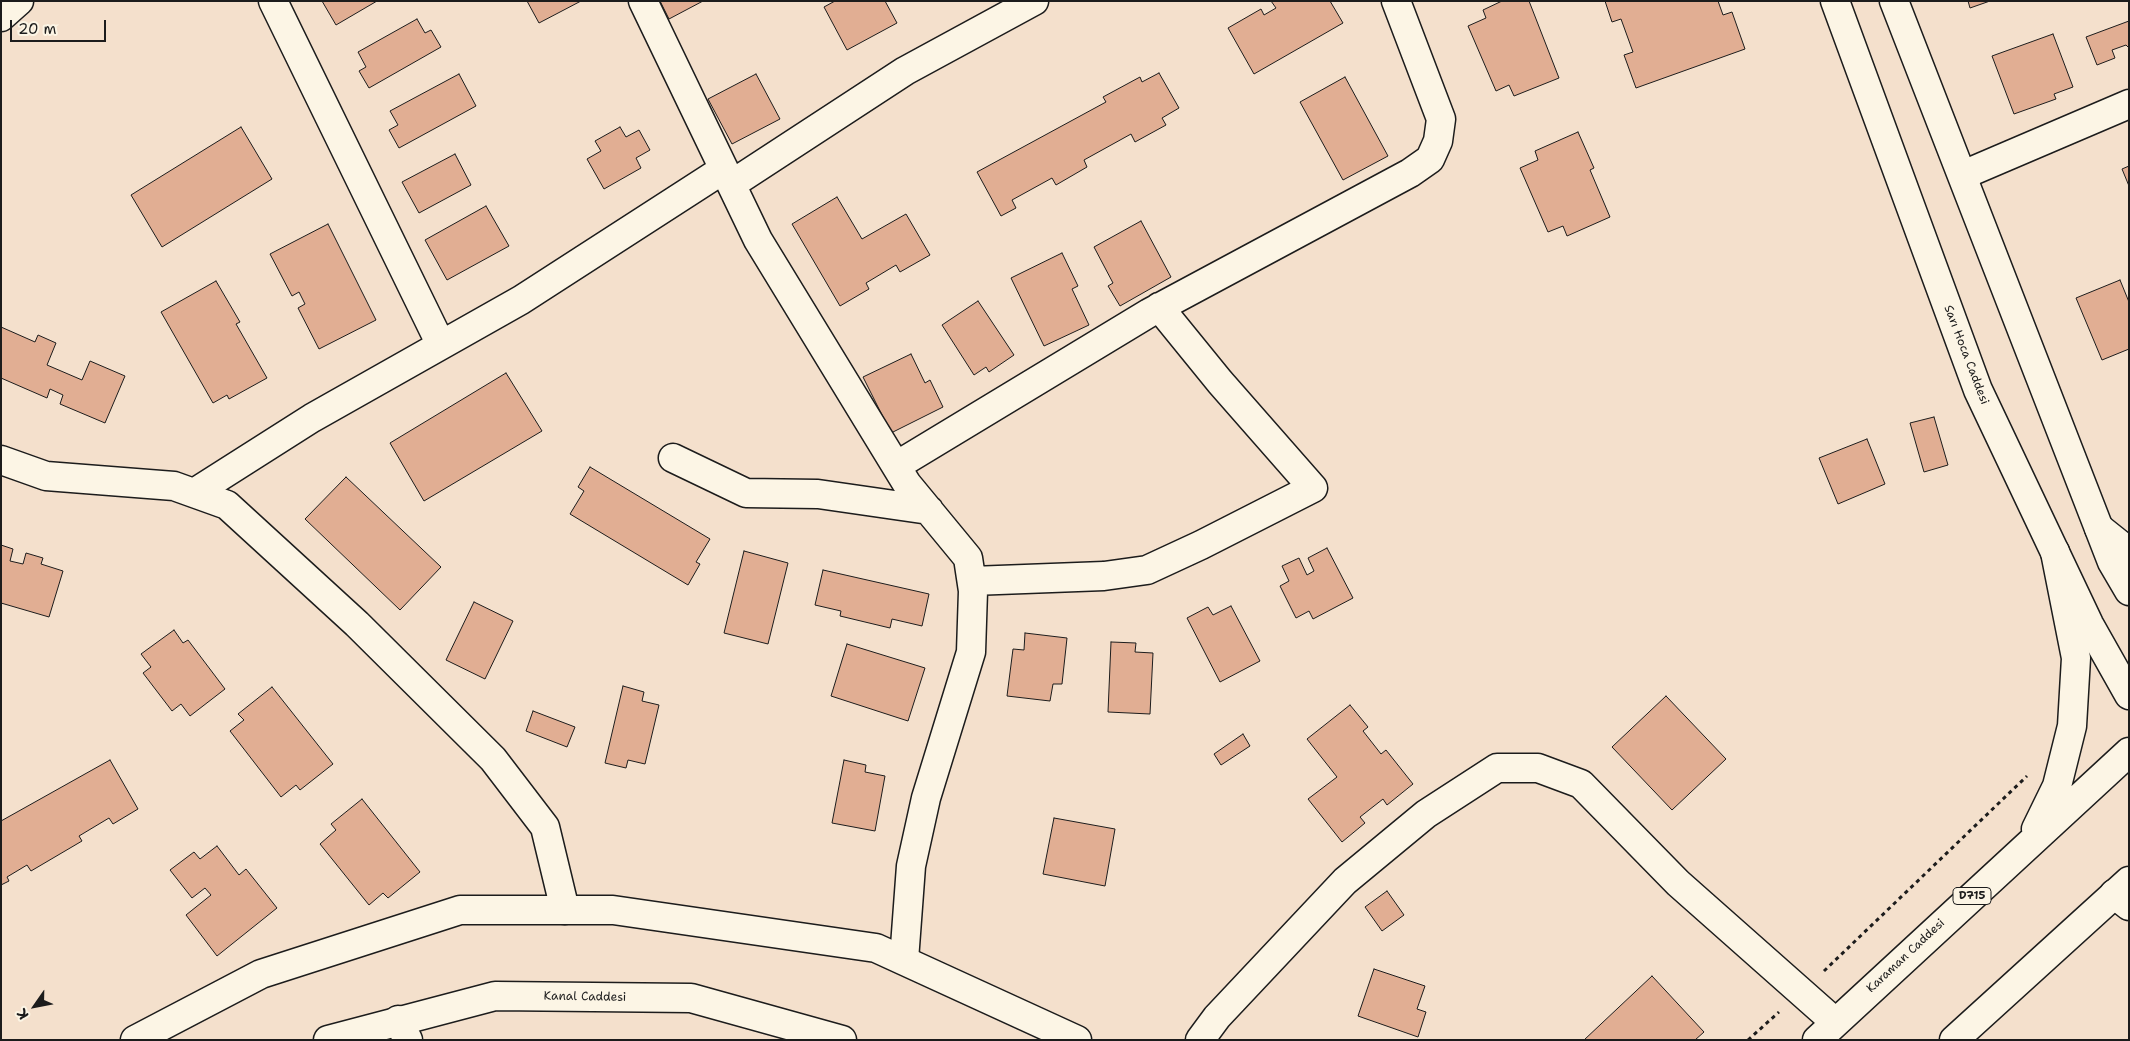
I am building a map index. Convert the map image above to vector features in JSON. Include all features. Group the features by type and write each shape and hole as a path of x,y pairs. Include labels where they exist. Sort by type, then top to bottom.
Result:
{"main road":[{"path":"1,17 19,1"},
{"path":"273,1 441,345"},
{"path":"643,1 758,240 907,484 968,558 973,591 971,652 926,798 911,866 904,960"},
{"path":"896,466 1159,308 1410,173 1430,158 1438,141 1441,119 1396,1"},
{"name":"Sarı Hoca Caddesi","path":"1835,1 1978,390 2089,624 2129,694"},
{"path":"1894,1 2112,562 2129,591"},
{"path":"194,493 312,418 521,300 905,71 1025,3"},
{"path":"1962,175 2129,104"},
{"path":"972,581 1104,576 1147,570 1202,545 1313,488 1220,382 1159,308"},
{"path":"673,458 746,493 818,494 929,510"},
{"path":"1,460 46,476 174,486 227,505 357,624 493,760 545,828 565,910"},
{"path":"2099,528 2129,552"},
{"path":"2028,845 2057,786 2072,726 2076,658 2055,552"},
{"name":"Karaman Caddesi","path":"1826,1031 2129,752"},
{"path":"1200,1040 1217,1017 1345,881 1426,814 1497,768 1538,768 1581,784 1826,1031"},
{"path":"1954,1040 2124,894"},
{"path":"135,1040 261,974 460,910 613,910 876,948 1077,1040"},
{"name":"Kanal Caddesi","path":"328,1040 403,1030 494,996 691,998 842,1040"}],"path":[{"path":"1822,973 2034,769"},
{"path":"1748,1040 1776,1014"}],"building":[{"path":"322,1 377,1 336,25"},
{"path":"527,1 581,1 539,23"},
{"path":"660,1 703,1 669,19"},
{"path":"835,1 885,1 897,23 847,50 824,7"},
{"path":"1271,1 1330,1 1343,23 1254,74 1228,28 1261,9 1264,15 1276,8"},
{"path":"1502,1 1529,1 1559,78 1514,96 1509,85 1496,91 1468,26 1486,18 1483,10"},
{"path":"1605,1 1718,1 1723,15 1732,12 1745,49 1636,88 1624,55 1633,52 1621,19 1612,22"},
{"path":"1968,1 1990,1 1970,8"},
{"path":"417,19 425,33 431,30 441,47 369,88 359,71 366,67 358,52"},
{"path":"2129,21 2129,48 2126,45 2112,50 2115,58 2097,65 2086,37"},
{"path":"2053,34 2073,87 2054,94 2056,99 2014,114 1992,56"},
{"path":"1159,73 1179,108 1162,118 1166,125 1135,142 1131,134 1084,160 1087,167 1056,185 1052,178 1012,200 1016,208 1001,216 977,172 1106,102 1103,97 1140,77 1142,82"},
{"path":"459,74 476,106 399,148 389,130 398,125 390,111"},
{"path":"756,74 780,119 732,144 708,99"},
{"path":"1345,77 1388,156 1343,180 1300,102"},
{"path":"241,127 272,179 162,247 131,195"},
{"path":"620,127 626,137 639,130 650,150 636,158 641,168 604,189 587,159 601,151 595,141"},
{"path":"1578,132 1594,168 1590,170 1610,217 1567,236 1563,226 1548,232 1520,168 1538,160 1535,151"},
{"path":"455,154 471,185 419,213 402,182"},
{"path":"2129,166 2129,186 2122,169"},
{"path":"837,197 862,239 906,214 930,255 900,272 896,265 866,283 869,289 840,306 792,224"},
{"path":"486,206 509,246 447,280 425,240"},
{"path":"1141,221 1171,277 1120,306 1108,286 1113,283 1094,247"},
{"path":"328,224 376,320 319,349 298,308 305,304 299,292 292,296 270,254"},
{"path":"1062,253 1078,286 1072,289 1089,325 1044,346 1011,278"},
{"path":"2120,280 2129,302 2129,349 2102,360 2076,298"},
{"path":"216,281 240,322 236,324 267,378 229,399 227,395 213,403 161,312"},
{"path":"978,301 1014,355 989,372 986,367 974,375 942,325"},
{"path":"1,327 35,342 38,335 56,343 47,365 82,380 90,361 125,376 105,423 60,404 63,395 50,389 47,398 1,378"},
{"path":"911,354 925,383 930,380 943,407 891,433 863,377"},
{"path":"506,373 542,431 424,501 390,443"},
{"path":"1934,417 1948,465 1924,472 1910,423"},
{"path":"1867,439 1885,484 1838,504 1819,458"},
{"path":"590,467 710,539 696,562 700,564 688,585 570,514 584,491 578,487"},
{"path":"346,477 441,567 400,610 305,519"},
{"path":"1,545 13,549 10,561 23,564 26,553 43,558 41,564 63,571 49,617 1,603"},
{"path":"1327,548 1353,598 1313,619 1309,611 1296,618 1280,586 1289,581 1282,566 1299,558 1307,575 1314,571 1308,558"},
{"path":"744,551 788,563 768,644 724,633"},
{"path":"823,570 929,594 922,626 892,619 890,628 840,616 841,611 815,605"},
{"path":"474,602 513,621 485,679 446,660"},
{"path":"1231,606 1260,661 1220,682 1187,618 1208,607 1213,615"},
{"path":"174,630 183,643 188,640 225,689 190,716 181,704 172,711 143,673 151,667 141,654"},
{"path":"1025,633 1067,638 1062,684 1053,684 1050,701 1007,696 1013,649 1024,650"},
{"path":"1111,642 1136,643 1135,652 1153,653 1150,714 1108,712"},
{"path":"847,644 925,668 908,721 831,696"},
{"path":"623,686 644,692 642,701 659,705 645,764 628,760 626,768 605,763"},
{"path":"272,687 333,764 300,790 296,785 281,797 230,731 244,720 238,714"},
{"path":"1666,696 1726,759 1672,810 1612,747"},
{"path":"1350,705 1368,727 1363,731 1381,754 1386,750 1413,784 1387,805 1383,799 1360,817 1365,823 1342,842 1308,799 1337,777 1307,739"},
{"path":"533,711 575,727 567,747 526,731"},
{"path":"1243,734 1250,746 1221,765 1214,754"},
{"path":"110,760 138,809 113,824 109,818 79,836 82,841 31,871 27,865 7,877 9,881 1,885 1,821"},
{"path":"844,760 866,765 865,772 885,776 875,831 832,823"},
{"path":"362,799 420,872 388,898 383,893 369,905 320,844 336,830 331,824"},
{"path":"1054,818 1115,829 1105,886 1043,874"},
{"path":"217,846 239,875 246,869 277,908 217,956 186,915 211,895 205,888 192,898 170,870 194,852 200,859"},
{"path":"1387,891 1404,915 1382,931 1365,907"},
{"path":"1374,969 1425,986 1417,1009 1426,1012 1418,1037 1358,1016"},
{"path":"1652,976 1704,1032 1695,1040 1584,1040"}]}
